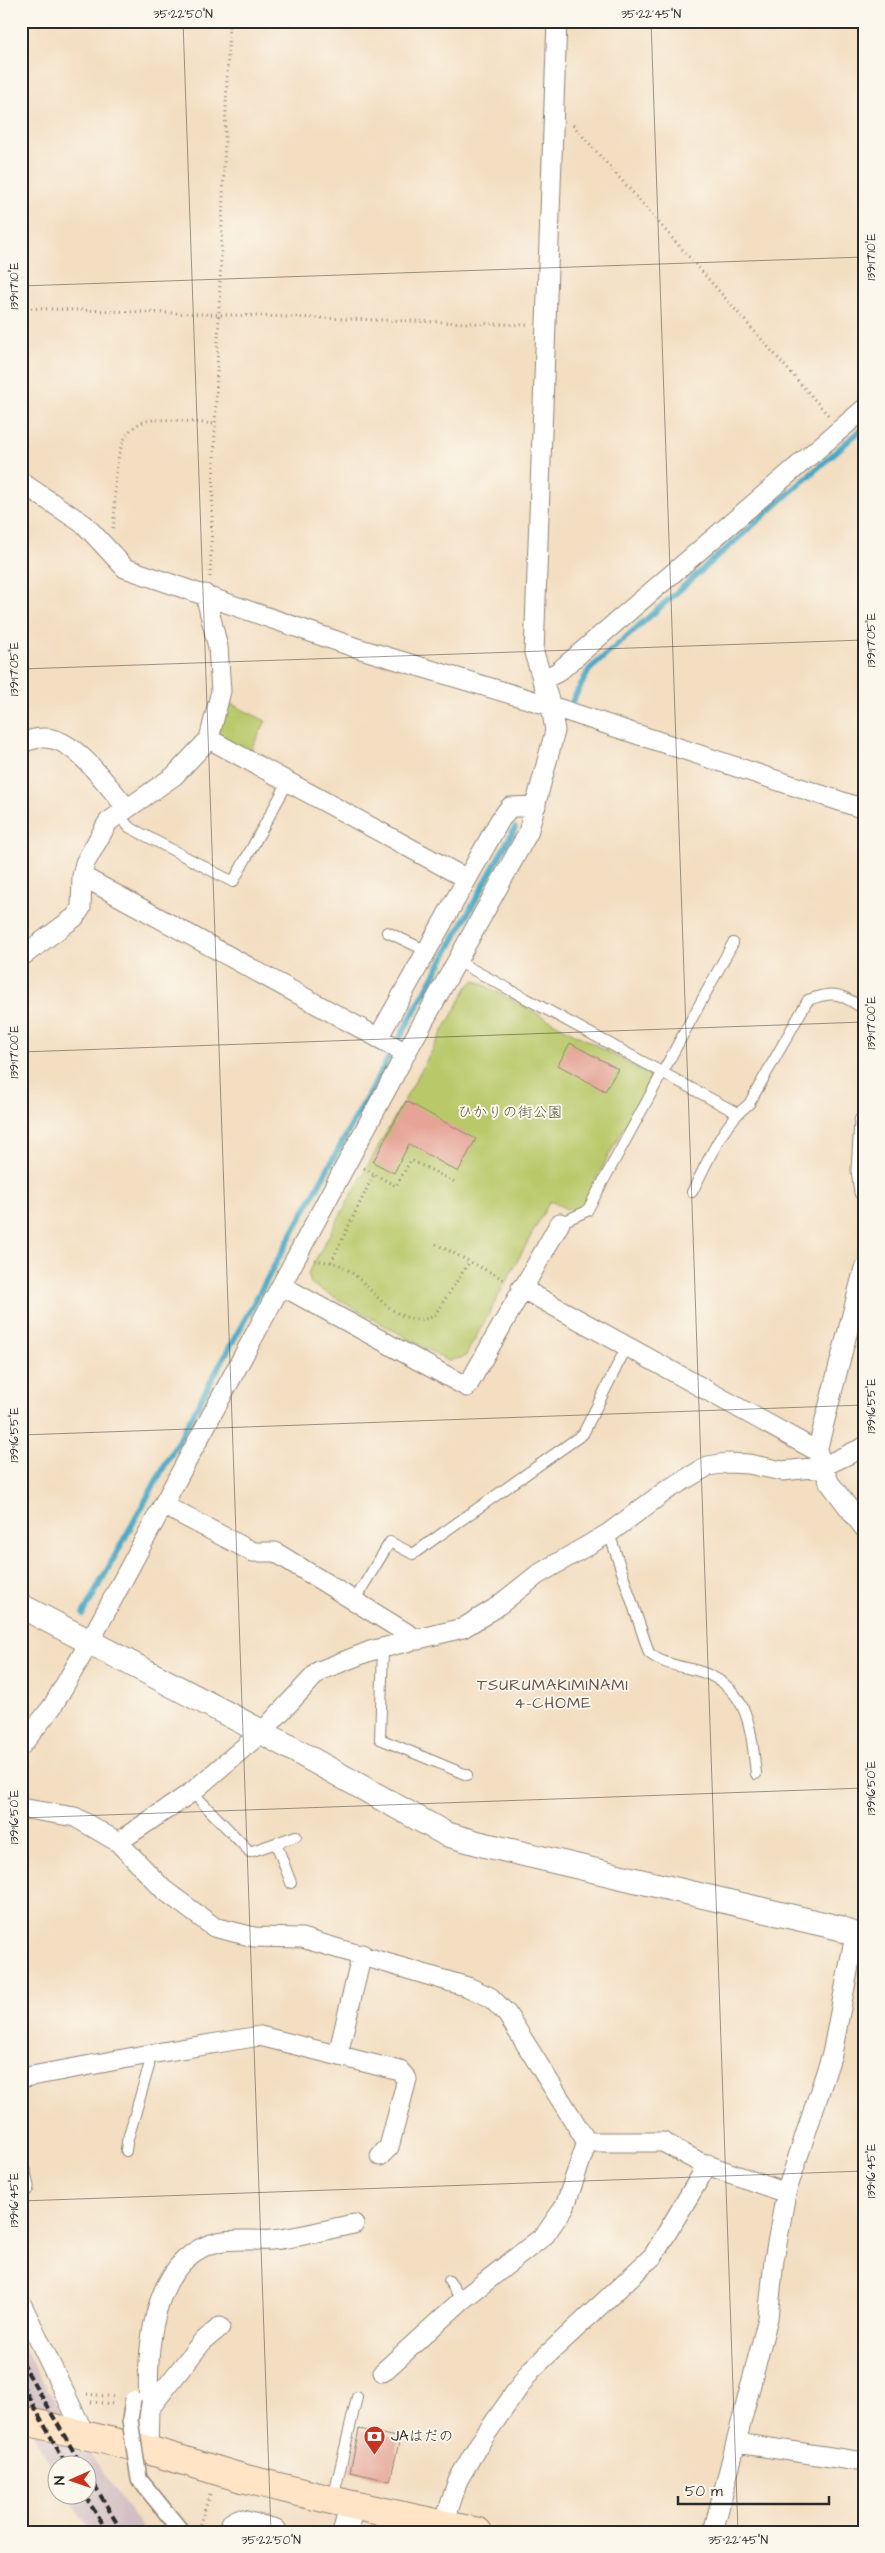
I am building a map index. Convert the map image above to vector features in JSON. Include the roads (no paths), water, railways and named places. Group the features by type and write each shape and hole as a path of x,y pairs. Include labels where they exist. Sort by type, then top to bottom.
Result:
{"main road":[{"path":"21,2420 148,2450 242,2478 478,2532"}],"street":[{"path":"21,1746 52,1707 89,1643 406,1053 528,833 554,731 551,706 534,653 557,21"},
{"path":"542,680 558,672 864,409"},
{"path":"21,482 85,525 125,568 205,594 354,647 551,706 863,806"},
{"path":"21,957 75,918 81,908 82,876 85,863 108,822 174,776 209,739 220,691 218,647 205,594"},
{"path":"21,743 40,738 53,739 68,746 85,760 123,811"},
{"path":"209,739 467,879"},
{"path":"378,1038 500,820 510,807 536,806"},
{"path":"82,876 406,1053"},
{"path":"864,1122 861,1170 864,1192"},
{"path":"282,1286 467,1387 560,1222"},
{"path":"819,1459 864,1268"},
{"path":"522,1288 627,1346 819,1459 829,1482 864,1528"},
{"path":"118,1842 192,1792 262,1732 319,1672 383,1649 463,1628 494,1609 536,1575 609,1533 666,1490 708,1466 727,1463 749,1464 782,1471 864,1447"},
{"path":"164,1506 253,1552 274,1552 418,1640"},
{"path":"21,1606 262,1732 446,1834 481,1844 840,1928 860,1937 832,2054 786,2193 774,2260 768,2318 713,2532"},
{"path":"21,1808 75,1817 118,1842 164,1890 214,1927 254,1937 302,1938 362,1954 468,1987 490,1997 507,2014 587,2142"},
{"path":"338,2054 362,1954"},
{"path":"21,2078 260,2036 400,2071 407,2079 389,2146 380,2156"},
{"path":"587,2142 663,2142 708,2164 786,2193"},
{"path":"383,2372 462,2300 545,2235 565,2206 587,2142"},
{"path":"444,2524 458,2480 479,2444 531,2370 653,2256 708,2164"},
{"path":"188,2529 139,2479 130,2420 138,2405 147,2372 149,2346 158,2308 172,2274 201,2249 218,2242 273,2240 354,2224"},
{"path":"21,2303 85,2435"},
{"path":"138,2405 220,2328"},
{"path":"138,2405 148,2450"},
{"path":"736,2443 864,2462"},
{"path":"343,2502 345,2532"},
{"path":"227,2532 231,2522 238,2519 249,2526 276,2529 278,2532"}],"lane":[{"path":"123,811 129,827 233,882 288,782"},
{"path":"387,932 427,951"},
{"path":"560,1222 587,1210 733,943"},
{"path":"457,962 736,1113"},
{"path":"692,1192 736,1113 749,1104 808,1000 827,993 842,996 864,1009"},
{"path":"354,1601 390,1542 413,1554 583,1434 627,1346"},
{"path":"609,1533 649,1652 658,1661 707,1673 728,1686 742,1704 751,1728 756,1774"},
{"path":"383,1649 380,1739 467,1775"},
{"path":"192,1792 250,1852 296,1836"},
{"path":"276,1843 291,1883"},
{"path":"126,2151 149,2066 150,2054"},
{"path":"449,2281 462,2300"},
{"path":"343,2502 356,2397"}],"waterway":[{"path":"572,702 589,670 864,427"},
{"path":"83,1614 515,828"}],"railway":[{"path":"21,2361 76,2456"},
{"path":"21,2383 61,2456"},
{"path":"98,2491 122,2532"},
{"path":"91,2506 108,2532"}],"place":[{"name":"JAはだの","path":"375,2455"}],"district":[{"name":"TSURUMAKIMINAMI 4-CHOME","path":"553,1694"}],"park label":[{"name":"ひかりの街公園","path":"510,1112"}]}
